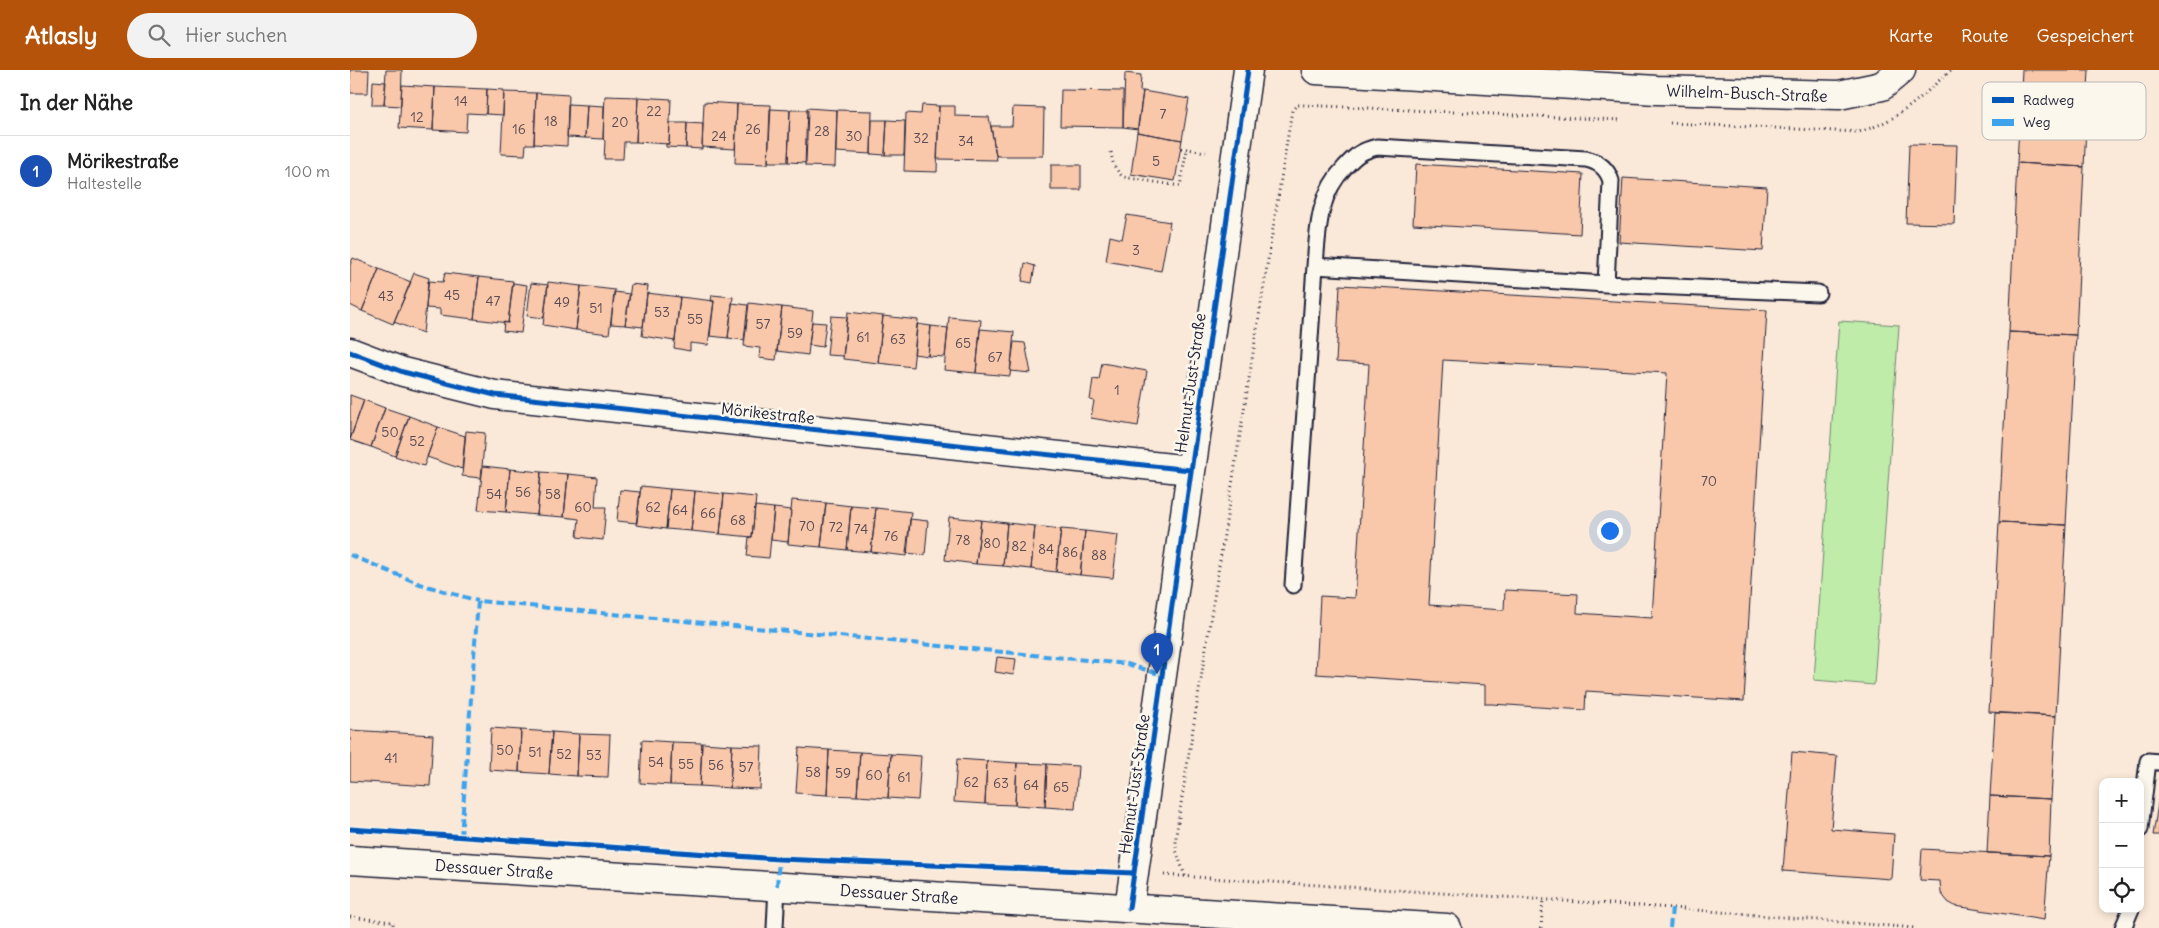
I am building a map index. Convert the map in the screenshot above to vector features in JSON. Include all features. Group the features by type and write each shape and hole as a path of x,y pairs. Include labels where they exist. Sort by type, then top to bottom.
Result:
{"street":[{"name":"Helmut-Just-Straße","path":"1129,908 1248,70"},
{"name":"Wilhelm-Busch-Straße","path":"1316,70 1657,90 1839,96 1882,86 1901,70"},
{"name":"Mörikestraße","path":"350,352 404,372 495,395 1190,470"},
{"name":"Dessauer Straße","path":"350,860 1447,928"}],"lane":[{"path":"1293,585 1318,220 1327,190 1335,177 1360,151 1377,147 1586,159 1602,166 1608,172 1611,181 1606,284"},
{"path":"1315,266 1606,284 1818,293"},
{"path":"2141,823 2148,761 2159,762"},
{"path":"775,928 777,886"},
{"path":"2123,928 2130,913"}],"path":[{"path":"1660,122 1858,132 1876,127 1898,116 1951,70"},
{"path":"1185,876 1176,850 1176,836 1292,110 1297,105 1304,105 1630,121"},
{"path":"1111,152 1116,171 1123,177 1180,186 1187,148"},
{"path":"1134,873 1543,899 1914,928"},
{"path":"1541,928 1543,899"},
{"path":"350,916 394,922 393,928"}],"green space":[{"path":"1839,321 1899,325 1874,685 1814,680"}],"building":[{"path":"350,70 369,70 368,93 350,93"},
{"path":"386,70 402,70 401,106 384,105"},
{"path":"2022,70 2089,70 2088,82 2021,82"},
{"path":"1125,73 1141,75 1140,91 1143,91 1138,129 1123,127"},
{"path":"373,81 386,82 384,105 372,105"},
{"path":"402,85 435,87 433,130 399,128"},
{"path":"435,87 487,89 486,114 467,113 466,132 433,130"},
{"path":"487,89 504,90 503,115 486,114"},
{"path":"1061,90 1123,91 1123,127 1060,126"},
{"path":"1143,91 1189,99 1182,140 1137,132"},
{"path":"504,92 536,93 534,144 526,144 525,155 501,154"},
{"path":"536,93 569,95 567,146 534,144"},
{"path":"605,96 638,97 636,142 624,142 623,159 604,159"},
{"path":"638,97 671,99 669,144 636,142"},
{"path":"704,102 737,104 735,149 702,147"},
{"path":"568,104 587,105 585,138 567,137"},
{"path":"737,104 771,105 768,164 735,163"},
{"path":"587,105 604,106 603,139 585,138"},
{"path":"922,105 939,106 937,172 904,171 906,113 921,114"},
{"path":"939,106 955,106 955,116 989,117 997,160 937,159"},
{"path":"1013,107 1044,108 1043,156 996,156 991,126 1012,126"},
{"path":"807,108 837,110 835,167 805,166"},
{"path":"770,109 790,110 788,162 768,162"},
{"path":"790,110 808,110 806,163 788,162"},
{"path":"837,110 872,111 871,154 836,152"},
{"path":"872,120 887,120 885,155 871,154"},
{"path":"887,120 905,121 904,155 885,155"},
{"path":"670,123 687,123 686,148 666,147 666,144 669,144"},
{"path":"687,123 703,124 702,149 686,148"},
{"path":"1137,132 1182,140 1175,181 1131,174"},
{"path":"2018,140 2085,140 2084,167 2017,163"},
{"path":"1909,144 1957,145 1954,224 1906,223"},
{"path":"2017,163 2084,167 2076,335 2009,332"},
{"path":"1416,164 1583,174 1580,234 1413,224"},
{"path":"1051,165 1081,165 1081,190 1051,190"},
{"path":"1623,178 1767,187 1763,251 1619,242"},
{"path":"1127,215 1170,222 1161,271 1106,261 1110,236 1122,239"},
{"path":"353,258 379,269 362,311 350,305 350,265"},
{"path":"1025,263 1035,266 1032,283 1022,281"},
{"path":"379,269 411,282 393,324 362,311"},
{"path":"414,273 429,278 423,333 394,322"},
{"path":"445,273 479,277 474,319 440,315 440,309 426,308 428,281 443,282"},
{"path":"479,277 513,281 508,323 474,319"},
{"path":"548,282 581,286 576,330 543,325"},
{"path":"513,283 527,285 521,333 503,331 504,322 508,323"},
{"path":"531,283 548,285 544,318 527,316"},
{"path":"631,284 648,286 643,327 625,325"},
{"path":"1340,285 1767,310 1744,701 1586,691 1585,710 1485,704 1485,685 1316,674 1320,596 1355,598 1369,364 1336,362","holes":["1443,360 1667,373 1652,618 1577,613 1578,594 1505,590 1504,610 1429,605"]},
{"path":"581,286 615,290 609,334 576,330"},
{"path":"614,292 630,294 625,325 611,324"},
{"path":"647,293 680,297 675,341 642,336"},
{"path":"712,295 733,297 728,338 710,336 714,301 711,301"},
{"path":"680,297 714,301 708,345 690,343 690,351 674,348"},
{"path":"732,303 748,305 744,340 728,338"},
{"path":"749,303 782,307 776,360 759,358 760,348 744,346"},
{"path":"782,307 813,311 808,355 777,351"},
{"path":"848,312 883,316 878,363 843,359"},
{"path":"831,316 847,317 843,356 827,355"},
{"path":"883,316 918,320 913,367 878,363"},
{"path":"949,317 981,320 976,373 944,370"},
{"path":"812,322 826,323 823,347 809,345"},
{"path":"917,324 931,326 928,356 914,354"},
{"path":"931,326 948,328 945,357 928,356"},
{"path":"980,329 1014,332 1010,376 976,373"},
{"path":"2009,332 2076,335 2066,525 1999,522"},
{"path":"1014,342 1025,343 1031,373 1010,371"},
{"path":"1102,363 1147,371 1138,426 1091,418 1094,401 1090,400 1093,379 1099,380"},
{"path":"350,395 364,400 350,439"},
{"path":"364,400 385,408 371,447 350,440"},
{"path":"385,408 409,416 395,456 371,447"},
{"path":"409,416 438,427 424,466 395,456"},
{"path":"438,427 465,436 462,469 427,457"},
{"path":"466,431 485,433 481,478 462,476"},
{"path":"483,466 510,469 506,512 478,510"},
{"path":"510,469 541,472 537,515 506,512"},
{"path":"541,472 568,474 564,517 537,515"},
{"path":"568,474 597,477 595,507 606,507 603,540 577,537 579,519 564,517"},
{"path":"641,486 670,489 666,529 636,525"},
{"path":"670,489 695,491 691,531 666,529"},
{"path":"620,490 640,492 637,523 617,521"},
{"path":"695,491 724,494 720,534 691,531"},
{"path":"724,494 756,497 752,537 720,534"},
{"path":"792,500 826,503 821,547 788,544"},
{"path":"826,503 851,506 847,550 821,547"},
{"path":"755,506 774,508 769,558 747,556 749,537 752,537"},
{"path":"851,506 876,508 871,552 847,550"},
{"path":"774,508 791,510 788,542 771,540"},
{"path":"876,508 911,512 907,556 871,552"},
{"path":"949,517 981,520 976,564 945,560"},
{"path":"910,519 928,521 925,555 906,553"},
{"path":"981,520 1007,523 1003,566 976,564"},
{"path":"1999,522 2066,525 2056,716 1989,712"},
{"path":"1007,523 1035,526 1031,569 1003,566"},
{"path":"1035,526 1061,529 1056,572 1031,569"},
{"path":"1061,529 1085,531 1080,575 1056,572"},
{"path":"1085,531 1118,535 1113,578 1080,575"},
{"path":"997,657 1016,659 1014,675 995,672"},
{"path":"1995,713 2056,716 2051,799 1990,796"},
{"path":"491,728 521,730 519,772 489,770"},
{"path":"350,730 433,735 430,786 350,781"},
{"path":"521,730 552,732 549,774 519,772"},
{"path":"552,732 579,734 577,776 549,774"},
{"path":"579,734 610,735 608,777 577,776"},
{"path":"642,740 672,742 670,785 640,783"},
{"path":"672,742 702,743 700,786 670,785"},
{"path":"702,743 732,745 730,788 700,786"},
{"path":"732,745 762,746 760,789 730,788"},
{"path":"799,748 829,750 827,795 796,793"},
{"path":"829,750 860,752 857,796 827,795"},
{"path":"860,752 891,754 888,798 857,796"},
{"path":"1792,752 1837,756 1831,829 1894,834 1891,879 1783,871"},
{"path":"891,754 921,756 918,800 888,798"},
{"path":"957,759 987,761 985,804 954,802"},
{"path":"987,761 1017,763 1015,805 985,804"},
{"path":"1017,763 1047,764 1045,807 1015,805"},
{"path":"1047,764 1078,766 1075,809 1045,807"},
{"path":"1990,796 2051,799 2049,856 1987,853"},
{"path":"2159,798 2159,835 2153,835"},
{"path":"1922,849 2049,856 2044,920 1955,906 1948,902 1941,893 1940,881 1920,880"}],"marked path":[{"path":"350,555 420,584 478,601"},
{"path":"461,837 478,601 1127,664 1162,675"},
{"path":"777,886 779,859"},
{"path":"1670,928 1672,908"}],"cycle path":[{"path":"1129,908 1248,70"},
{"path":"350,352 403,372 495,395 1190,470"},
{"path":"350,829 779,859 1134,873"}],"place":[{"name":"Mörikestraße","path":"1157,674"}]}
